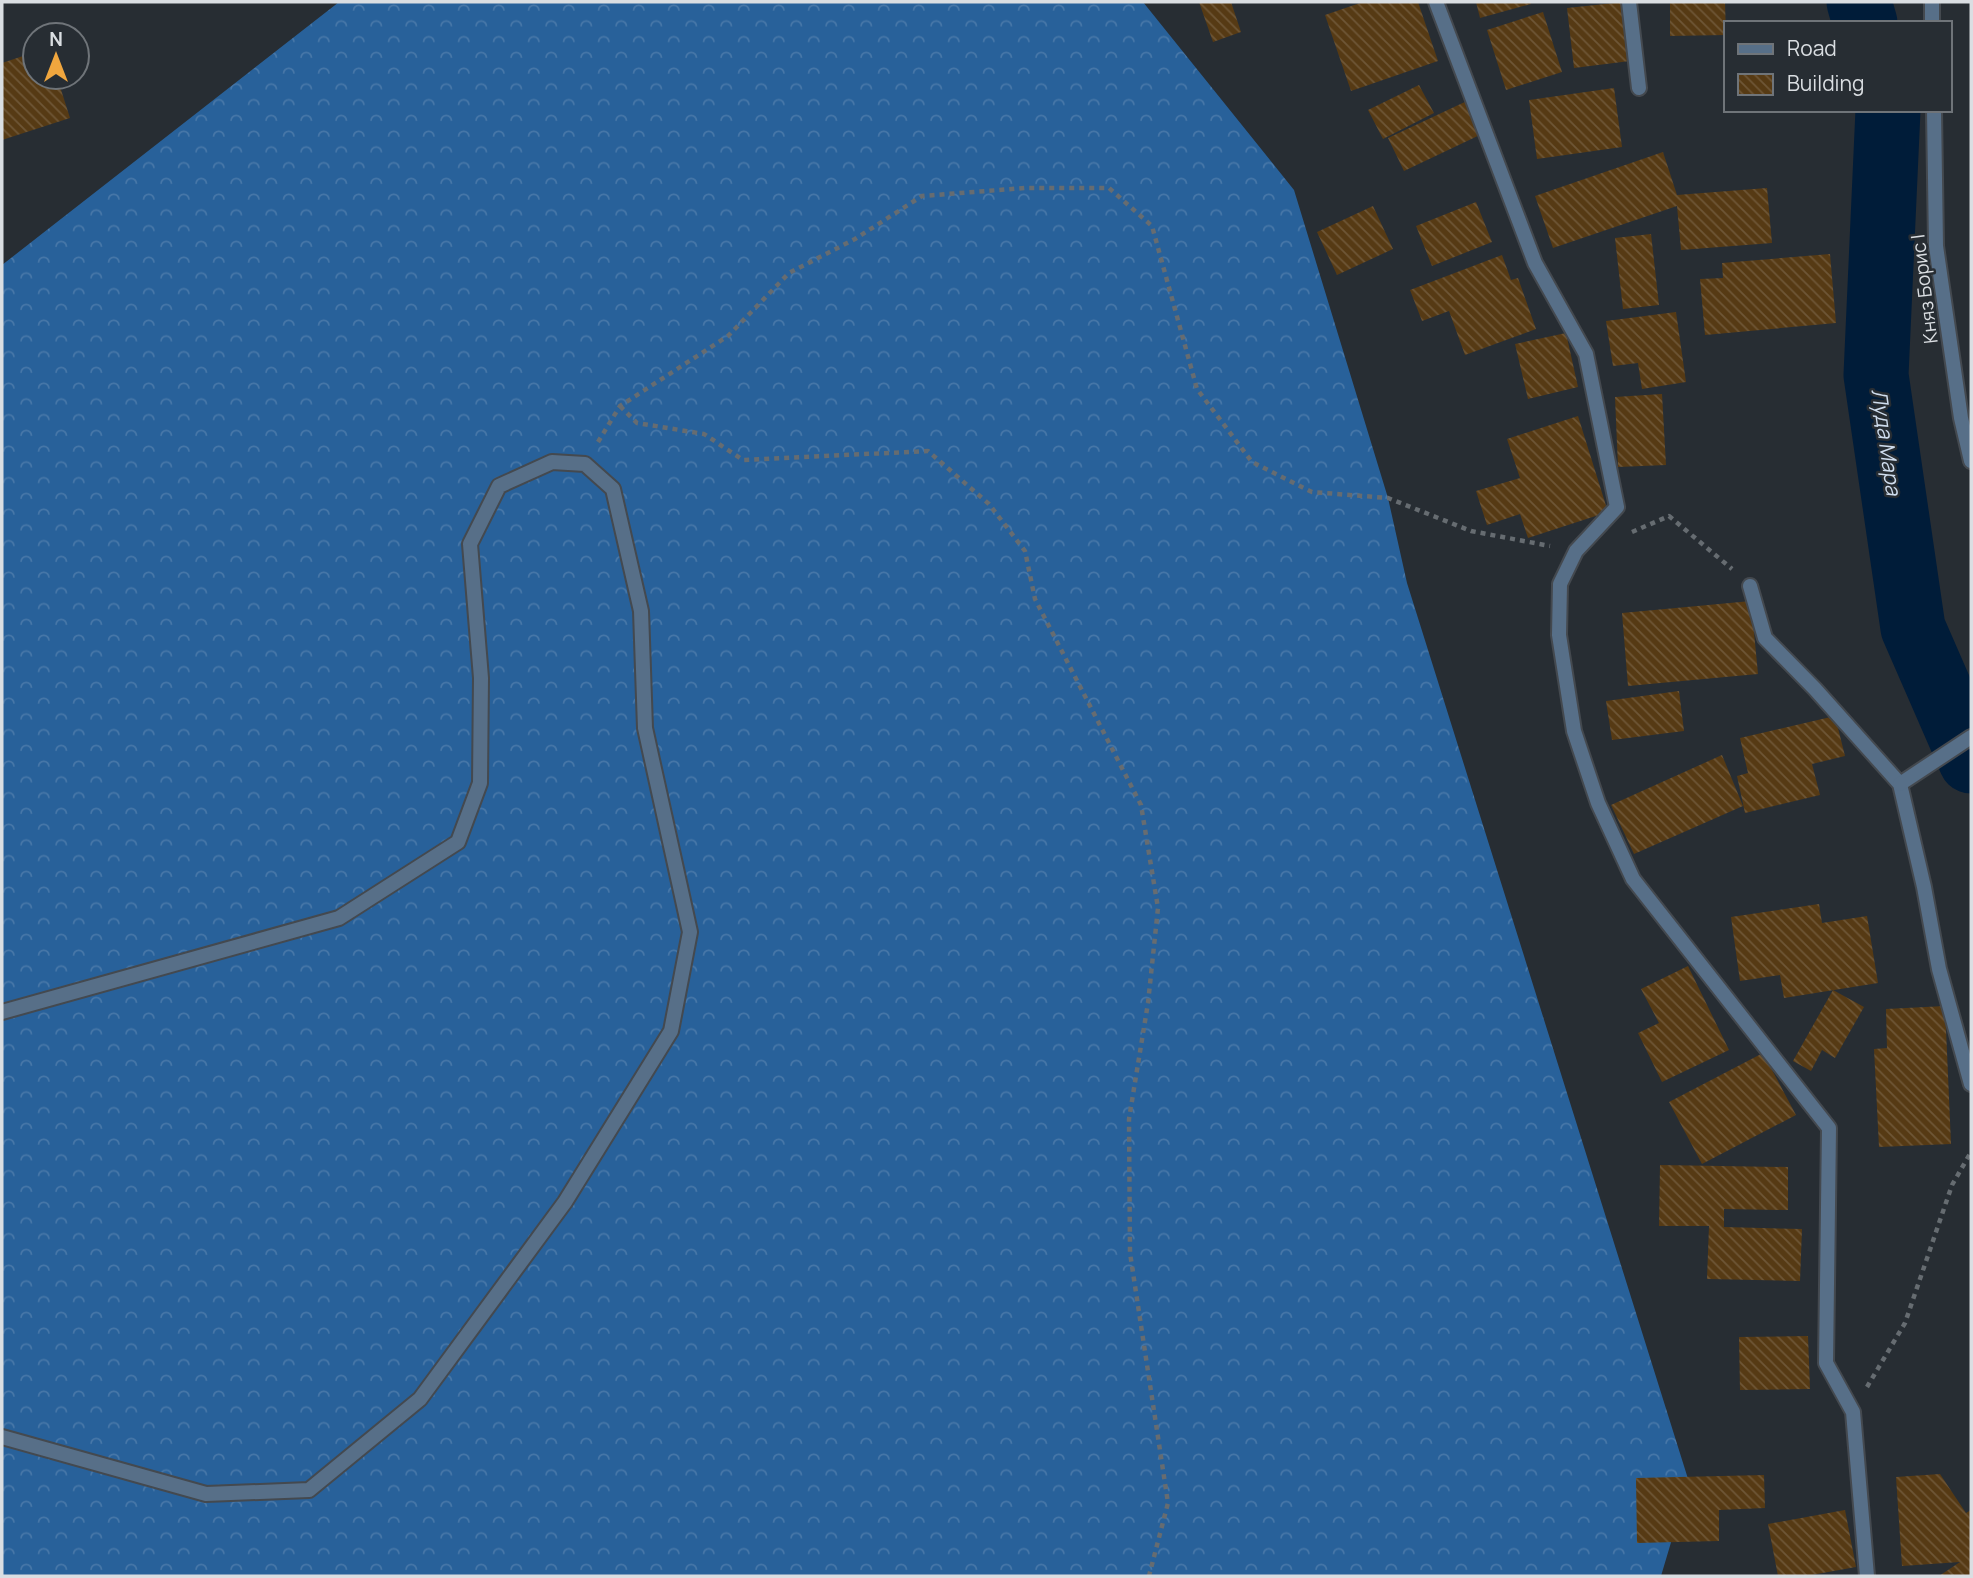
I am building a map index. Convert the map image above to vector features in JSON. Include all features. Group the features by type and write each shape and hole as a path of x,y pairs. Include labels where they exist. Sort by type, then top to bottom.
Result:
{"street":[{"path":"1436,2 1535,263 1586,354 1617,507 1576,551 1560,584 1559,635 1574,731 1598,803 1633,879 1829,1128 1826,1363 1853,1412 1867,1576"},
{"path":"1629,2 1639,88"},
{"path":"1932,2 1932,21"},
{"name":"Княз Борис I","path":"1934,112 1936,247 1961,418 1971,461"},
{"path":"2,1012 339,918 458,842 480,783 481,678 470,544 499,486 552,462 585,464 612,489 641,611 645,728 690,932 671,1031 565,1202 420,1399 309,1490 206,1494 2,1437"},
{"path":"1750,586 1765,638 1900,784 1939,969 1971,1084"},
{"path":"1900,784 1971,737"}],"path":[{"path":"585,464 620,407 728,336 789,274 855,239 922,196 1025,188 1109,188 1152,226 1197,388 1252,462 1312,492 1388,498 1471,530 1576,551"},
{"path":"620,407 637,423 704,434 743,460 928,452 989,504 1025,551 1035,599 1140,805 1158,908 1148,1003 1129,1119 1130,1252 1168,1503 1149,1576"},
{"path":"1629,533 1669,516 1750,586"},
{"path":"1853,1412 1905,1323 1952,1185 1971,1152"}],"green space":[{"path":"339,2 1143,2 1294,190 1388,498 1407,583 1689,1482 1661,1576 2,1576 2,265"}],"building":[{"path":"1199,2 1231,2 1241,32 1213,42"},
{"path":"1363,2 1418,2 1438,61 1351,91 1325,15"},
{"path":"1476,2 1530,2 1531,4 1480,18"},
{"path":"1624,2 1630,61 1574,68 1567,8"},
{"path":"1670,2 1725,2 1724,35 1670,36"},
{"path":"1543,12 1562,72 1506,90 1487,30"},
{"path":"21,57 21,91 61,91 70,118 2,140 2,63"},
{"path":"1419,85 1434,113 1383,139 1368,110"},
{"path":"1614,88 1622,147 1537,159 1529,100"},
{"path":"1469,100 1484,133 1404,171 1388,138"},
{"path":"1663,152 1677,195 1767,188 1772,243 1681,250 1677,206 1553,248 1535,196"},
{"path":"1476,202 1492,242 1432,266 1416,226"},
{"path":"1373,206 1393,249 1337,275 1317,232"},
{"path":"1651,234 1659,305 1623,309 1615,238"},
{"path":"1830,254 1836,323 1705,335 1700,279 1723,278 1722,263"},
{"path":"1502,255 1511,280 1518,278 1536,329 1465,355 1449,311 1422,321 1410,290"},
{"path":"1676,312 1686,382 1642,389 1638,363 1613,366 1606,321"},
{"path":"1566,333 1578,387 1528,399 1515,344"},
{"path":"1662,394 1666,465 1618,467 1615,397"},
{"path":"1578,416 1608,512 1528,538 1520,514 1487,525 1476,491 1520,478 1507,439"},
{"path":"1751,601 1758,674 1628,686 1622,613"},
{"path":"1679,691 1684,731 1612,740 1606,701"},
{"path":"1835,716 1845,756 1812,764 1820,795 1745,813 1737,776 1748,773 1740,738"},
{"path":"1722,755 1743,806 1634,854 1611,805"},
{"path":"1819,904 1822,923 1867,916 1878,983 1784,998 1780,975 1740,981 1731,917"},
{"path":"1688,966 1729,1050 1662,1082 1638,1033 1659,1023 1641,989"},
{"path":"1833,990 1864,1007 1835,1058 1822,1050 1811,1071 1793,1061"},
{"path":"1945,1006 1951,1144 1879,1147 1874,1049 1887,1048 1886,1009"},
{"path":"1763,1053 1796,1115 1702,1164 1669,1102"},
{"path":"1660,1165 1788,1167 1788,1210 1724,1209 1724,1227 1802,1229 1800,1281 1707,1279 1709,1226 1659,1226"},
{"path":"1808,1336 1810,1389 1740,1390 1739,1337"},
{"path":"1940,1474 1966,1513 1971,1510 1971,1576 1939,1576 1960,1562 1902,1566 1896,1477"},
{"path":"1764,1475 1765,1508 1719,1510 1719,1541 1637,1543 1636,1478"},
{"path":"1845,1510 1856,1567 1806,1576 1778,1576 1768,1524"}],"waterway":[{"name":"Луда Мара","path":"1859,2 1864,21"},
{"name":"Луда Мара","path":"1888,112 1876,375 1913,628 1971,761"}]}
